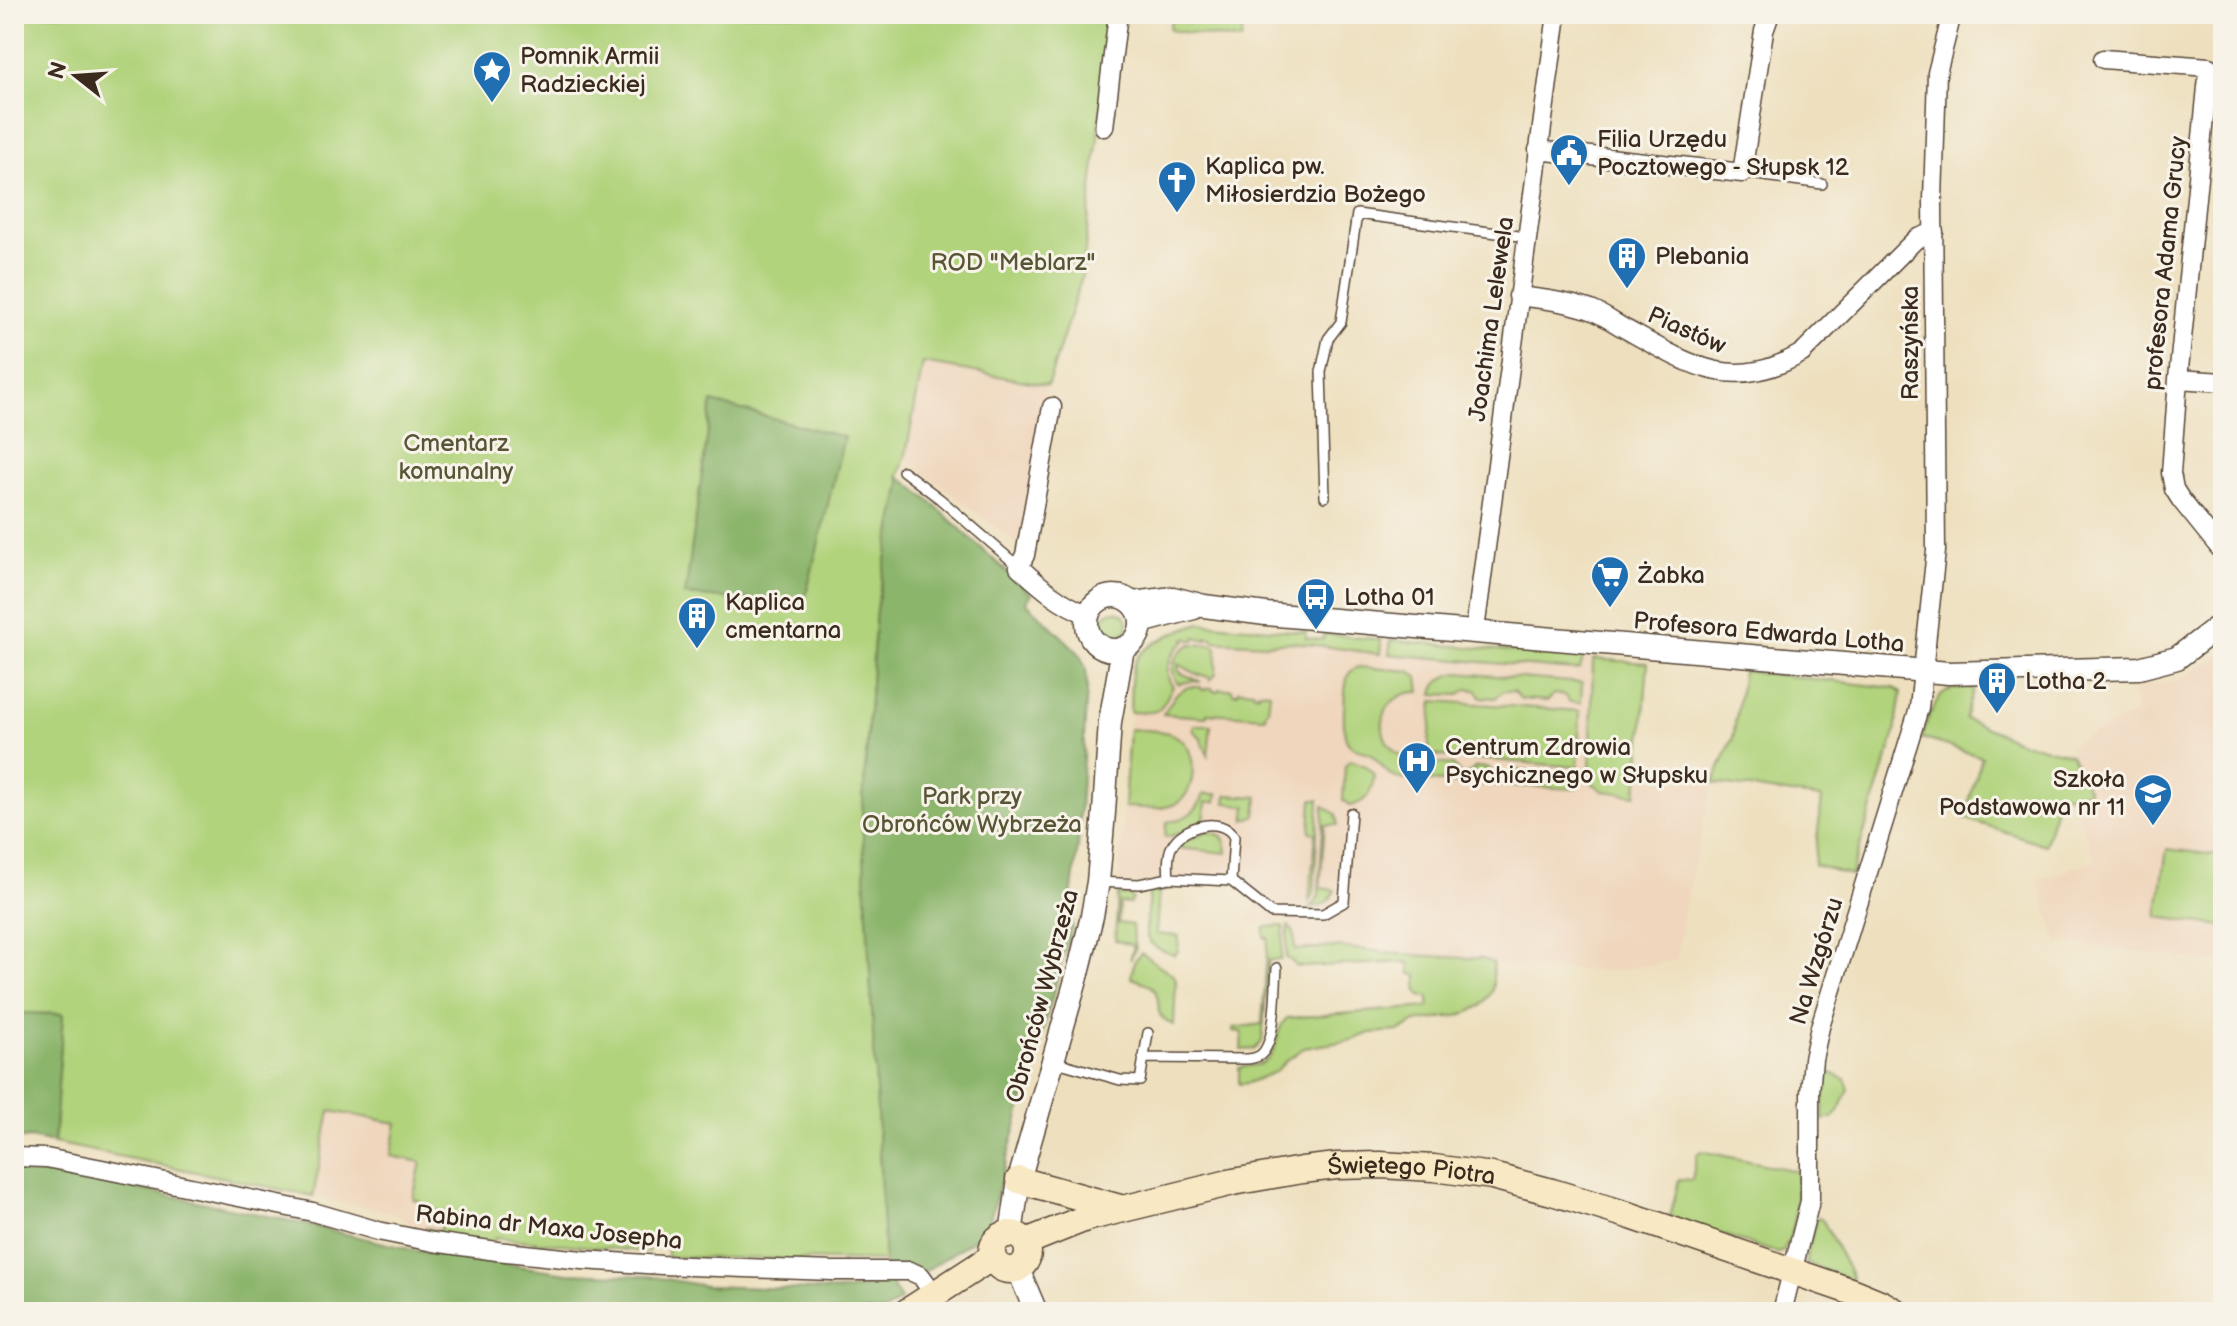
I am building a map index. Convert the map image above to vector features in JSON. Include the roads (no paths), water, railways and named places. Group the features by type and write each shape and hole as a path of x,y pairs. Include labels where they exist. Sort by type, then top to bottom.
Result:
{"main road":[{"name":"Świętego Piotra","path":"1018,1238 1120,1208 1302,1170 1380,1165 1434,1168 1492,1176 1631,1216 1793,1270 1896,1312"},
{"path":"1019,1180 1120,1208"},
{"path":"1001,1236 1018,1238 1028,1248 1027,1260 1018,1269 999,1268 992,1257 994,1243 1001,1236"},
{"path":"907,1312 992,1257"}],"street":[{"path":"1104,127 1118,14"},
{"name":"Joachima Lelewela","path":"1475,630 1557,14"},
{"path":"1538,150 1742,173 1764,31 1770,14"},
{"name":"Raszyńska","path":"1923,672 1936,551 1934,232 1937,73 1952,14"},
{"name":"profesora Adama Grucy","path":"2103,59 2209,67 2171,473 2174,489 2223,552"},
{"name":"Piastów","path":"1518,296 1561,302 1594,311 1668,353 1713,370 1728,374 1759,372 1781,365 1802,353 1916,239 1934,232"},
{"path":"2178,379 2223,382"},
{"path":"1052,407 1025,555 1019,567 1047,594 1089,615"},
{"path":"1116,596 1137,612 1136,638 1112,647 1094,641 1088,624 1089,615 1099,601 1116,596"},
{"name":"Profesora Edwarda Lotha","path":"1137,612 1204,606 1923,672 2139,668 2177,658 2223,623"},
{"name":"Obrońców Wybrzeża","path":"1018,1238 1019,1180 1078,973 1098,882 1110,722 1112,647"},
{"name":"Na Wzgórzu","path":"1782,1312 1810,1201 1810,1093 1818,1038 1919,708 1923,672"},
{"name":"Rabina dr Maxa Josepha","path":"14,1157 46,1158 131,1175 313,1212 378,1231 433,1242 582,1260 662,1265 910,1271 921,1276 934,1294"},
{"path":"1018,1269 1036,1312"}],"lane":[{"path":"1742,173 1822,184"},
{"path":"1325,497 1321,372 1328,339 1341,322 1357,214 1526,237"},
{"path":"903,471 1019,567"},
{"path":"1098,882 1139,884 1169,878 1231,881 1271,913 1323,914 1344,902 1351,813"},
{"path":"1169,878 1170,848 1176,840 1194,829 1219,825 1234,837 1231,881"},
{"path":"1143,1058 1257,1057 1266,1047 1272,1029 1277,968"},
{"path":"1053,1061 1120,1080 1140,1081 1148,1033"}],"place":[{"name":"Pomnik Armii Radzieckiej","path":"492,104"},
{"name":"Filia Urzędu Pocztowego - Słupsk 12","path":"1569,187"},
{"name":"Kaplica pw. Miłosierdzia Bożego","path":"1177,214"},
{"name":"Plebania","path":"1627,290"},
{"name":"Żabka","path":"1610,609"},
{"name":"Lotha 01","path":"1316,631"},
{"name":"Kaplica cmentarna","path":"697,650"},
{"name":"Lotha 2","path":"1997,715"},
{"name":"Centrum Zdrowia Psychicznego w Słupsku","path":"1417,795"},
{"name":"Szkoła Podstawowa nr 11","path":"2153,827"}],"park label":[{"name":"ROD \"Meblarz\"","path":"1013,262"},
{"name":"Cmentarz komunalny","path":"456,457"},
{"name":"Park przy Obrońców Wybrzeża","path":"972,810"}]}
